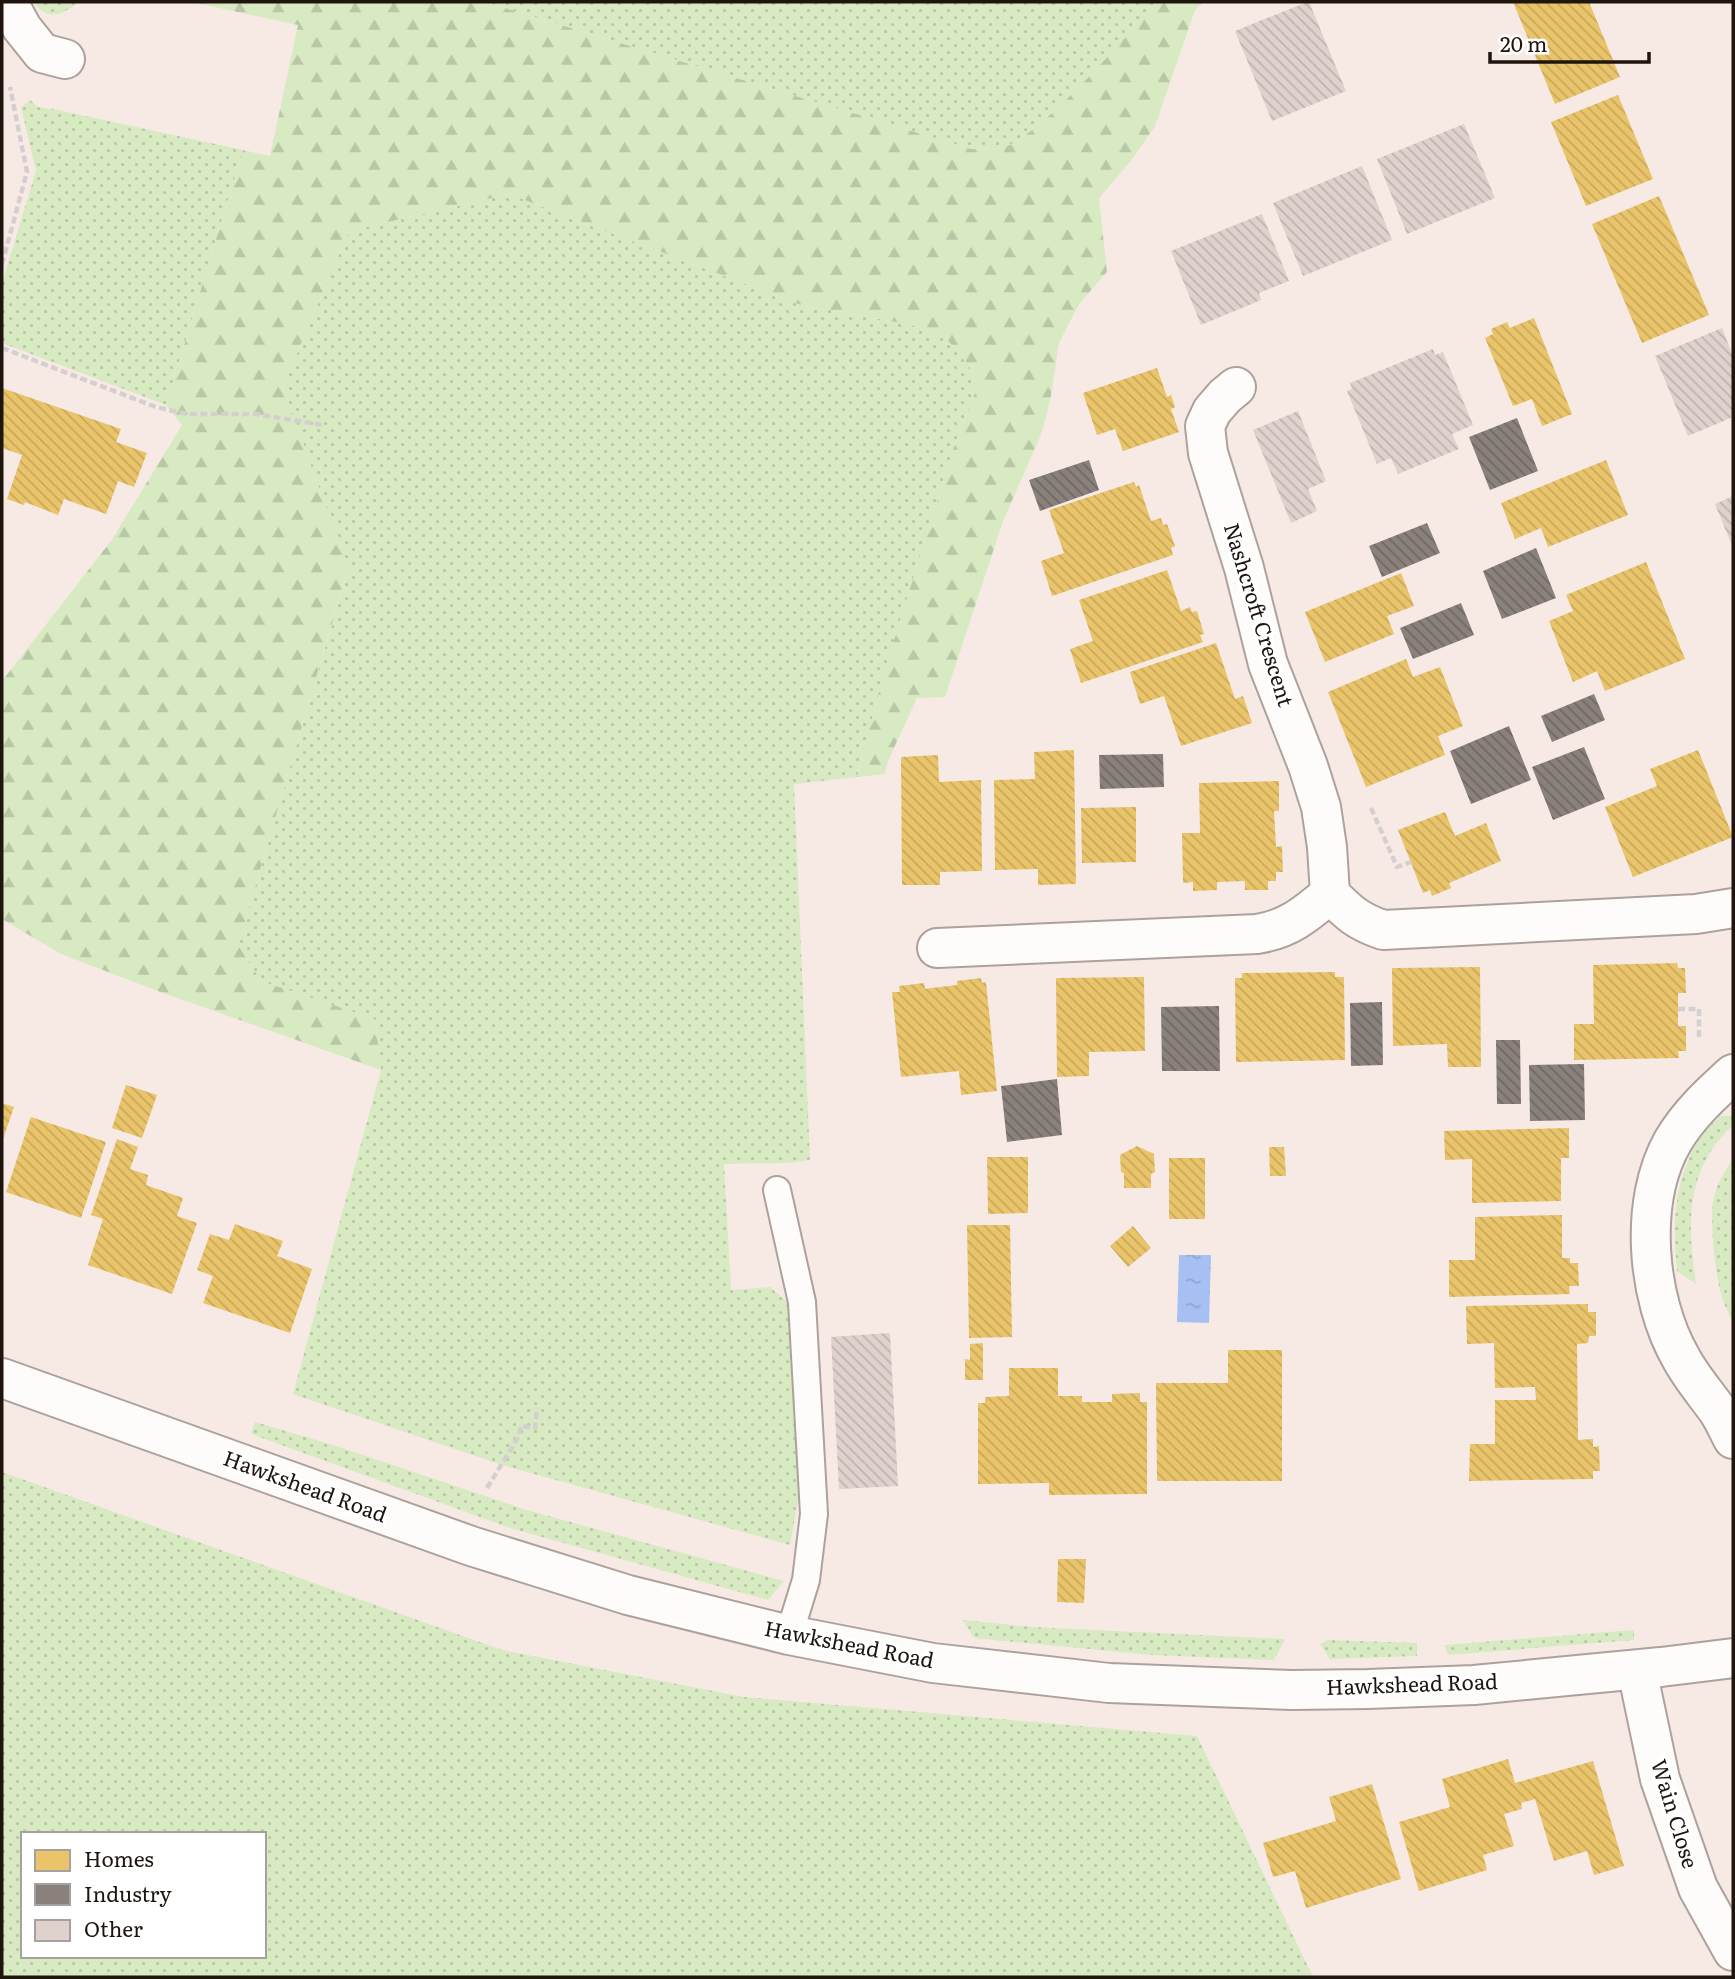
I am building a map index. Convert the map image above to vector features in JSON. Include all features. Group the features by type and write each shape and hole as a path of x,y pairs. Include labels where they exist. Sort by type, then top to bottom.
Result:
{"street":[{"path":"8,2 22,28 54,56"},
{"name":"Nashcroft Crescent","path":"1236,387 1212,411 1205,426 1208,453 1244,568 1268,664 1321,807 1330,894"},
{"path":"937,948 1272,932 1306,915 1330,894 1349,914 1366,925 1383,930 1696,914 1733,908"},
{"path":"1733,1074 1696,1109 1671,1144 1657,1182 1651,1234 1657,1293 1667,1327 1681,1358 1720,1414 1733,1439"},
{"name":"Hawkshead Road","path":"2,1378 471,1546 628,1595 789,1635 933,1663 1109,1683 1292,1690 1475,1685 1733,1658"},
{"name":"Wain Close","path":"1637,1670 1660,1779 1693,1876 1733,1951"}],"lane":[{"path":"777,1190 802,1302 814,1514 806,1580 789,1635"}],"path":[{"path":"2,264 27,172 9,88 54,56"},
{"path":"2,348 156,407 187,414 255,414 323,425"},
{"path":"1678,1009 1699,1009 1699,1043"},
{"path":"487,1488 519,1436 521,1426 535,1428 537,1408"}],"green space":[{"path":"33,2 76,2 58,14 48,14"},
{"path":"192,2 485,2 971,149 998,149 1036,128 1058,108 1157,2 1203,2 1195,10 1155,126 1133,158 1099,198 1107,272 1079,304 1059,343 1042,432 1003,521 945,697 917,698 888,761 885,774 857,777 883,676 953,450 975,393 973,374 961,354 945,338 912,325 798,304 509,194 349,231 283,386 348,569 238,945 261,981 375,1019 381,1070 61,954 2,919 2,681 111,541 182,425 166,405 243,150 270,156 298,25"},
{"path":"485,2 1157,2 1081,85 1036,128 998,149 971,149"},
{"path":"30,100 38,107 243,150 166,405 2,343 2,283 36,171 21,107"},
{"path":"509,194 798,304 912,325 945,338 961,354 973,374 975,393 953,450 883,676 857,777 794,784 810,1160 724,1164 731,1290 770,1287 790,1304 799,1495 790,1545 502,1465 293,1394 381,1070 375,1020 261,981 238,945 348,570 283,386 349,231"},
{"path":"1721,1116 1733,1116 1733,1125 1717,1142 1706,1160 1693,1198 1691,1240 1696,1284 1677,1271 1677,1201 1683,1173 1696,1144 1703,1132"},
{"path":"1733,1159 1733,1322 1719,1287 1712,1215 1717,1188"},
{"path":"255,1422 333,1445 527,1510 784,1581 768,1600 510,1528 251,1434"},
{"path":"2,1472 502,1650 744,1697 1197,1736 1313,1977 2,1977"},
{"path":"963,1620 1032,1627 1285,1639 1274,1660 1152,1655 974,1638"},
{"path":"1634,1630 1634,1640 1448,1655 1444,1645"},
{"path":"1328,1640 1417,1643 1417,1656 1330,1659 1320,1644"}],"water":[{"path":"1179,1255 1211,1255 1209,1323 1177,1322"}],"building: Homes":[{"path":"1513,2 1589,2 1620,77 1555,104"},
{"path":"1618,95 1653,179 1586,206 1551,122"},
{"path":"1659,196 1709,315 1642,343 1592,224"},
{"path":"1534,318 1572,414 1542,426 1532,399 1513,406 1485,338 1493,334 1491,329 1507,322 1510,328"},
{"path":"1157,368 1167,397 1171,395 1175,407 1171,409 1179,432 1123,451 1115,429 1097,435 1083,393"},
{"path":"2,388 121,429 116,442 147,453 134,487 118,481 106,514 64,499 58,515 25,502 24,505 7,499 22,455 2,448"},
{"path":"1606,460 1628,515 1548,547 1541,528 1515,539 1501,503"},
{"path":"1134,482 1136,487 1139,485 1151,521 1161,518 1163,525 1167,524 1175,546 1171,548 1173,555 1052,596 1041,561 1064,553 1049,510"},
{"path":"1646,562 1685,659 1605,691 1597,671 1573,682 1549,621 1573,611 1566,595"},
{"path":"1167,570 1181,611 1190,607 1192,612 1197,611 1204,634 1200,635 1203,642 1081,683 1070,649 1093,641 1079,600"},
{"path":"1401,573 1414,606 1387,616 1394,634 1325,662 1305,612"},
{"path":"1216,643 1235,699 1243,696 1252,723 1181,746 1164,696 1140,704 1130,672"},
{"path":"1406,659 1413,677 1440,667 1463,726 1438,736 1445,755 1366,787 1328,692"},
{"path":"1074,750 1076,884 1038,885 1038,869 995,870 994,780 1035,779 1034,752"},
{"path":"1698,750 1733,837 1633,877 1605,807 1657,786 1650,769"},
{"path":"938,755 939,782 981,780 982,871 940,872 940,885 902,885 901,757"},
{"path":"1279,781 1279,811 1274,811 1276,847 1282,846 1283,872 1276,872 1276,881 1268,881 1268,890 1245,890 1245,881 1217,882 1217,890 1193,891 1193,882 1183,883 1182,833 1200,833 1199,783"},
{"path":"1136,807 1136,862 1082,863 1081,808"},
{"path":"1445,812 1455,836 1486,823 1501,861 1449,883 1451,888 1432,896 1430,890 1423,893 1398,830"},
{"path":"1677,963 1678,968 1685,968 1686,993 1678,993 1678,1026 1686,1026 1686,1051 1678,1051 1679,1058 1574,1060 1574,1024 1594,1024 1593,965"},
{"path":"1480,967 1481,1067 1448,1067 1447,1044 1393,1046 1392,968"},
{"path":"1335,972 1335,977 1344,977 1345,1060 1236,1062 1235,978 1242,978 1242,973"},
{"path":"1144,977 1145,1051 1089,1052 1089,1076 1057,1077 1056,978"},
{"path":"981,978 982,983 986,982 997,1091 961,1095 959,1071 901,1077 892,992 900,992 899,986 924,983 925,989 957,985 957,981"},
{"path":"126,1085 157,1095 142,1138 112,1128"},
{"path":"2,1103 14,1107 2,1142"},
{"path":"31,1117 106,1142 81,1218 6,1192"},
{"path":"1569,1128 1569,1158 1561,1158 1561,1201 1472,1203 1472,1159 1445,1160 1444,1131"},
{"path":"117,1139 138,1147 130,1169 148,1175 146,1185 183,1198 177,1216 197,1223 172,1294 88,1265 103,1219 91,1215"},
{"path":"1137,1146 1154,1154 1155,1172 1151,1174 1151,1188 1124,1188 1120,1155"},
{"path":"1269,1147 1284,1147 1286,1176 1270,1176"},
{"path":"987,1157 1028,1157 1028,1213 988,1214"},
{"path":"1169,1158 1205,1158 1205,1219 1169,1219"},
{"path":"1562,1215 1562,1258 1570,1258 1570,1263 1578,1263 1579,1286 1569,1286 1570,1294 1449,1297 1449,1260 1475,1260 1475,1217"},
{"path":"235,1224 283,1241 277,1256 312,1269 290,1333 203,1303 213,1276 197,1270 210,1234 229,1240"},
{"path":"967,1225 1010,1225 1012,1337 969,1338"},
{"path":"1133,1226 1151,1248 1128,1267 1110,1246"},
{"path":"1588,1304 1588,1312 1596,1312 1596,1336 1589,1336 1588,1343 1577,1344 1578,1440 1593,1439 1593,1447 1599,1446 1600,1471 1593,1471 1593,1479 1469,1481 1470,1444 1495,1444 1495,1400 1536,1400 1535,1387 1495,1388 1494,1343 1467,1344 1466,1306"},
{"path":"983,1343 983,1380 965,1380 965,1359 970,1360 970,1344"},
{"path":"1228,1350 1282,1350 1282,1481 1157,1481 1156,1383 1228,1383"},
{"path":"1009,1368 1058,1368 1058,1396 1082,1396 1082,1402 1112,1402 1112,1394 1140,1393 1140,1402 1147,1402 1147,1494 1049,1495 1049,1483 978,1484 978,1403 985,1403 985,1397 1009,1396"},
{"path":"1058,1559 1086,1559 1084,1603 1057,1602"},
{"path":"1508,1759 1515,1783 1593,1761 1624,1866 1594,1875 1587,1851 1554,1861 1535,1799 1521,1803 1522,1809 1504,1814 1514,1846 1483,1855 1487,1870 1419,1891 1399,1822 1450,1807 1442,1779"},
{"path":"1372,1784 1401,1879 1306,1908 1295,1871 1273,1877 1263,1843 1336,1821 1329,1797"}],"building: Industry":[{"path":"1517,418 1538,471 1490,490 1469,437"},
{"path":"1089,460 1099,490 1040,511 1029,480"},
{"path":"1427,523 1440,553 1382,577 1369,546"},
{"path":"1536,548 1556,598 1502,619 1483,571"},
{"path":"1461,603 1474,635 1413,659 1400,628"},
{"path":"1594,694 1605,720 1552,742 1541,716"},
{"path":"1509,726 1531,780 1471,804 1450,751"},
{"path":"1584,747 1605,799 1553,820 1532,767"},
{"path":"1163,754 1164,787 1100,789 1099,755"},
{"path":"1382,1002 1383,1065 1351,1066 1350,1003"},
{"path":"1219,1006 1220,1071 1162,1071 1161,1007"},
{"path":"1496,1040 1520,1040 1521,1104 1497,1104"},
{"path":"1584,1064 1585,1120 1530,1121 1529,1065"},
{"path":"1057,1079 1062,1135 1007,1142 1001,1086"}],"building: Other":[{"path":"1307,2 1346,91 1272,121 1235,31"},
{"path":"1464,124 1495,198 1407,234 1377,159"},
{"path":"1362,166 1392,240 1303,276 1273,203"},
{"path":"1262,214 1289,281 1259,293 1261,300 1201,325 1171,251"},
{"path":"1722,328 1733,356 1733,417 1688,436 1655,356"},
{"path":"1433,349 1435,355 1443,352 1473,425 1452,434 1459,449 1398,474 1391,458 1377,464 1347,391 1352,389 1350,383"},
{"path":"1298,411 1326,481 1308,489 1317,511 1291,523 1253,430"},
{"path":"1733,496 1733,548 1715,504"},
{"path":"890,1333 898,1486 839,1489 831,1337"}]}
